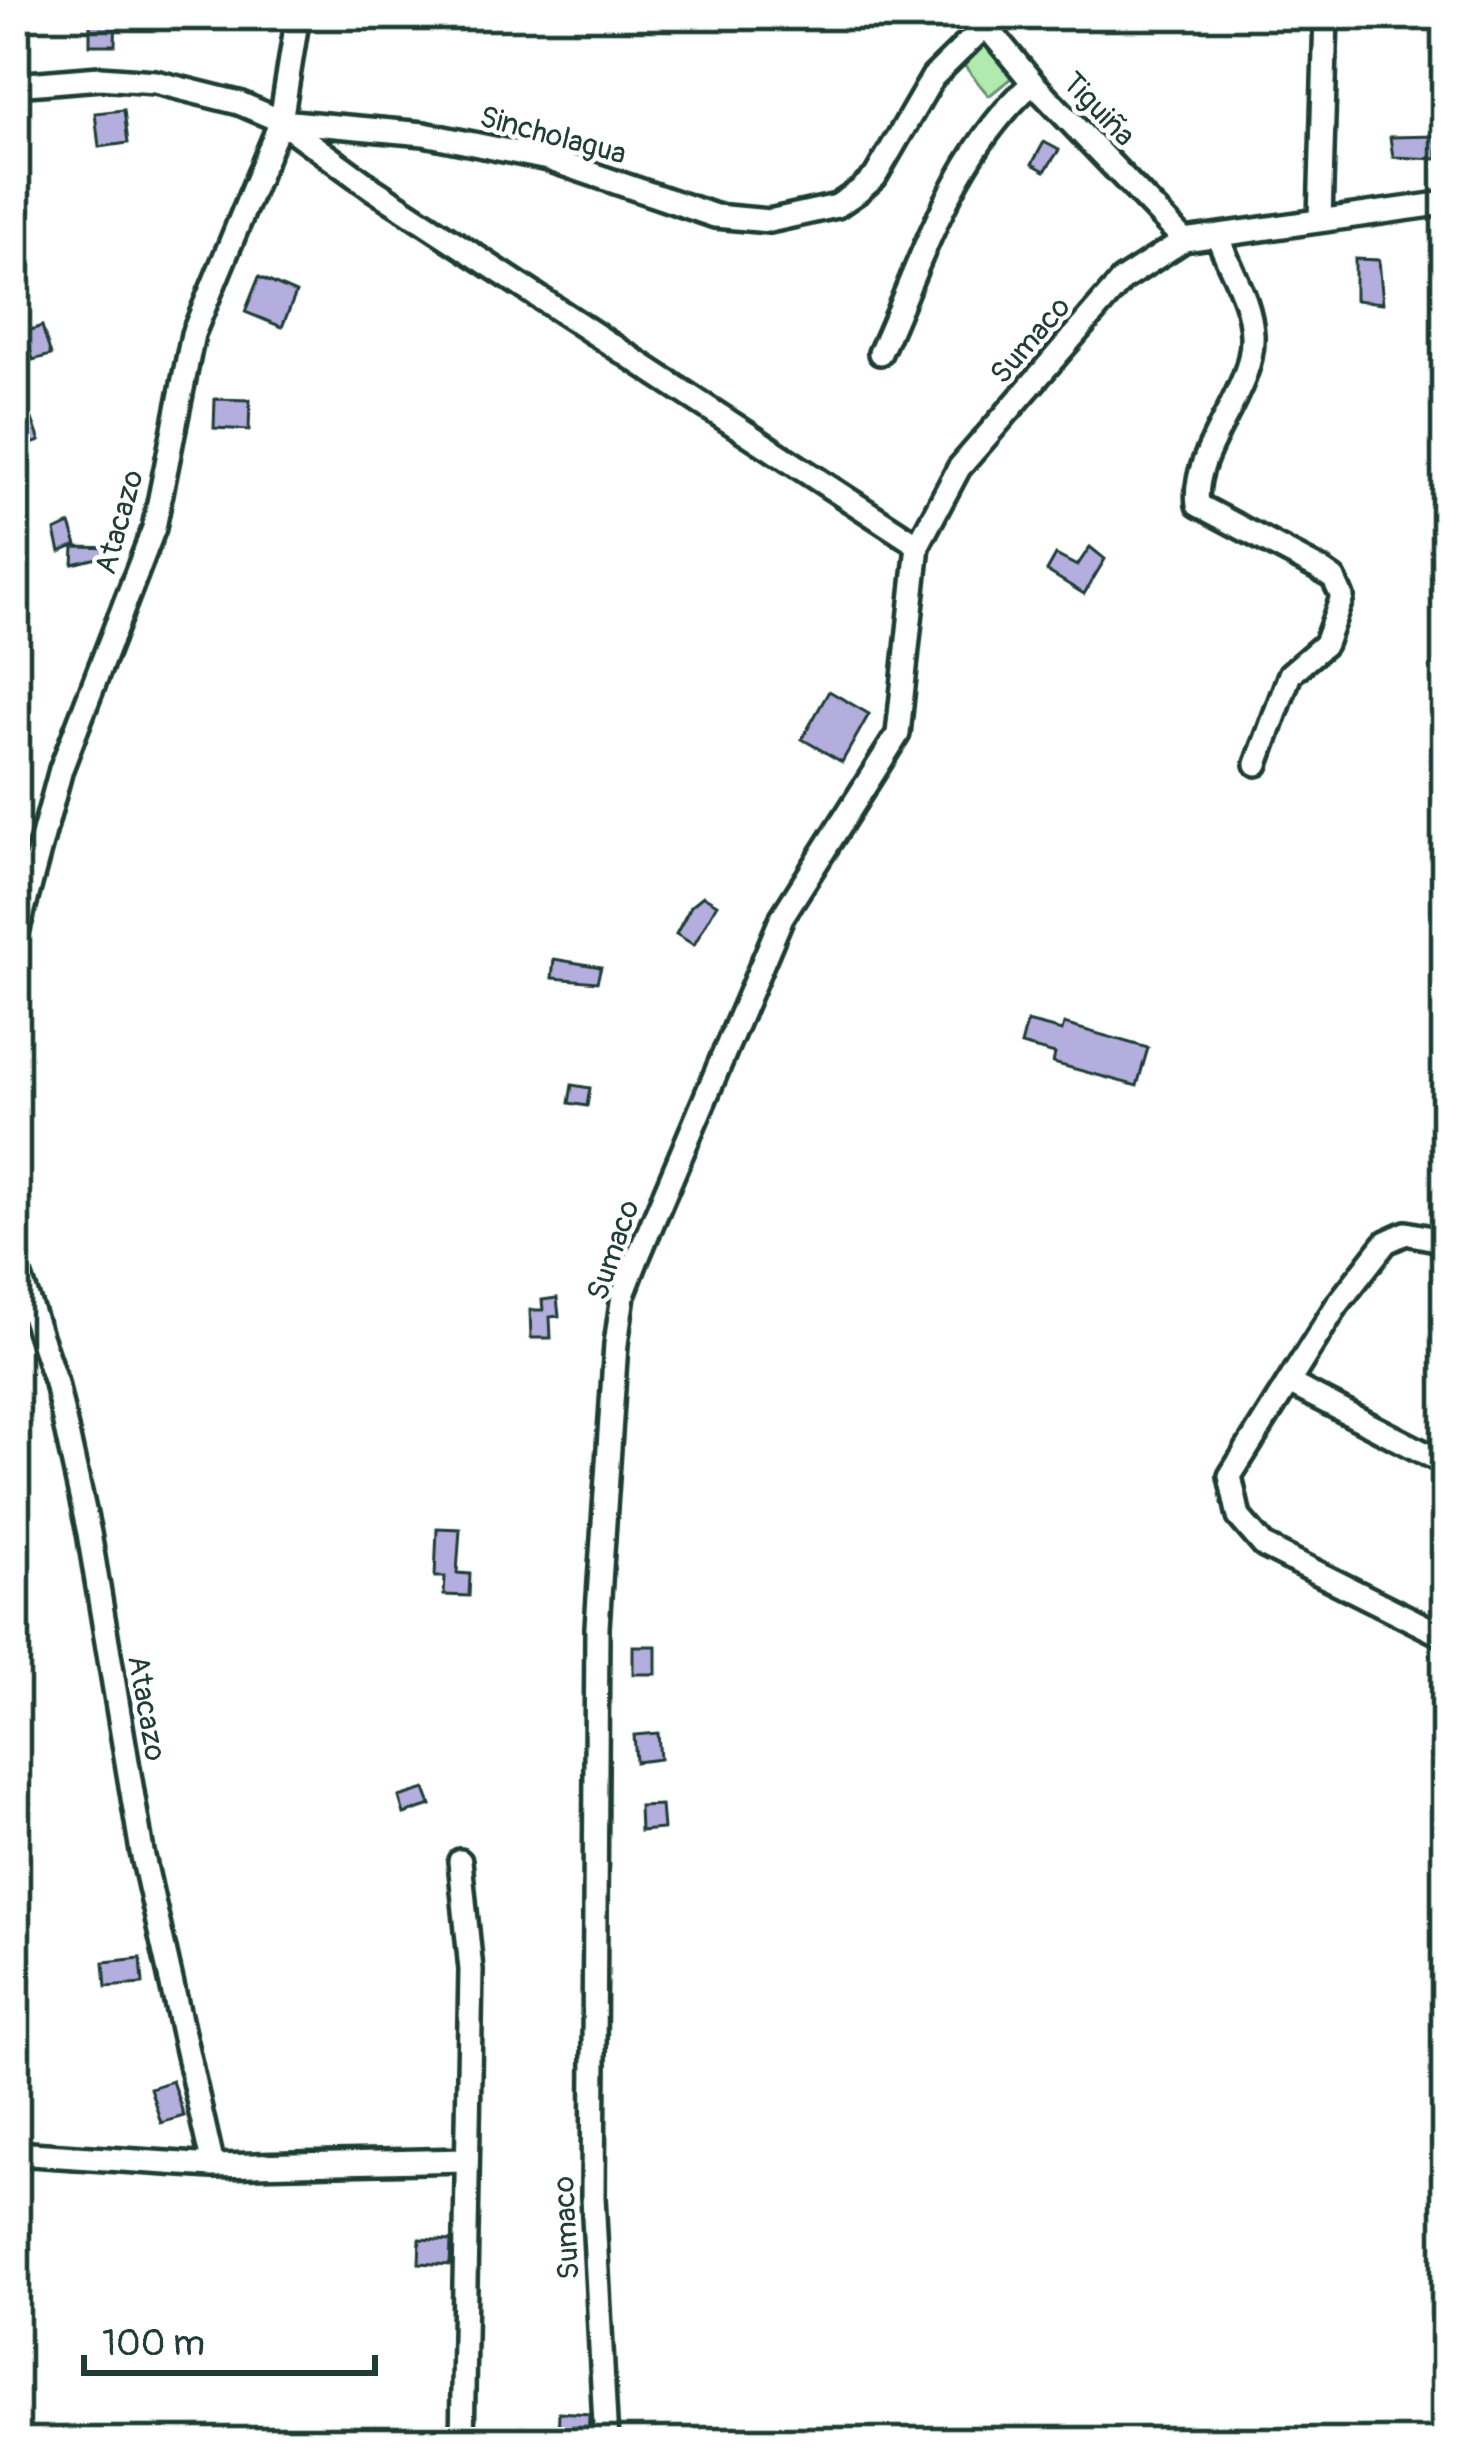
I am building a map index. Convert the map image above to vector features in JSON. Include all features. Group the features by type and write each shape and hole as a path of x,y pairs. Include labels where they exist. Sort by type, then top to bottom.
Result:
{"street":[{"name":"Atacazo","path":"15,940 62,769 154,528 194,334 281,121 298,15"},
{"path":"1320,220 1326,15"},
{"name":"Sincholagua","path":"15,86 100,78 155,82 239,103 281,121 424,134 548,159 715,216 769,221 837,206 875,177 933,77 982,20"},
{"name":"Tiguiña","path":"982,20 1033,83 1184,240"},
{"path":"880,353 974,148 998,113 1033,83"},
{"path":"281,121 374,189 918,545"},
{"path":"1184,240 1446,203"},
{"path":"1218,238 1249,311 1252,349 1200,481 1198,506 1321,570 1334,579 1342,597 1325,644 1291,674 1257,764"},
{"name":"Sumaco","path":"606,2442 593,2197 597,1627 623,1294 782,917 898,734 918,545 959,467 1122,280 1184,240"},
{"path":"1446,1241 1406,1233 1386,1242 1336,1305 1230,1476 1239,1517 1264,1546 1446,1637"},
{"name":"Atacazo","path":"15,1262 56,1383 89,1533 142,1852 213,2166"},
{"path":"1289,1383 1446,1464"},
{"path":"460,1861 471,1970 462,2442"},
{"path":"18,2148 213,2166 466,2160"}],"green space":[{"path":"989,41 1016,74 989,96 962,63"}],"building":[{"path":"90,15 116,15 115,45 90,45"},
{"path":"124,110 128,143 99,147 95,113"},
{"path":"1437,136 1437,159 1393,157 1390,137"},
{"path":"1044,142 1059,150 1045,171 1032,164"},
{"path":"1355,259 1379,260 1383,303 1355,300"},
{"path":"259,277 296,293 282,327 245,312"},
{"path":"42,326 51,355 33,360 25,332"},
{"path":"215,399 250,400 249,430 214,428"},
{"path":"32,419 40,441 25,446 18,424"},
{"path":"70,524 77,545 60,552 55,531"},
{"path":"74,547 117,548 118,553 73,564"},
{"path":"1090,547 1105,559 1084,594 1047,571 1056,555 1077,566"},
{"path":"829,691 869,714 842,762 802,739"},
{"path":"703,896 717,904 694,945 676,934 691,906"},
{"path":"554,959 601,967 597,982 552,978"},
{"path":"1027,1022 1062,1031 1064,1024 1148,1048 1137,1086 1053,1063 1055,1054 1021,1045"},
{"path":"572,1085 590,1088 587,1106 569,1103"},
{"path":"557,1298 559,1316 550,1317 551,1338 531,1338 530,1310 543,1310 542,1300"},
{"path":"437,1528 460,1529 457,1573 470,1574 469,1596 444,1595 445,1577 435,1577"},
{"path":"633,1646 656,1646 656,1674 633,1674"},
{"path":"658,1733 660,1759 636,1762 634,1735"},
{"path":"425,1789 431,1805 404,1814 399,1797"},
{"path":"661,1805 663,1829 640,1831 639,1806"},
{"path":"141,1958 143,1984 106,1987 104,1962"},
{"path":"172,2081 184,2116 161,2123 150,2088"},
{"path":"420,2239 451,2241 450,2265 419,2263"},
{"path":"559,2412 589,2414 588,2442 558,2442"}]}
